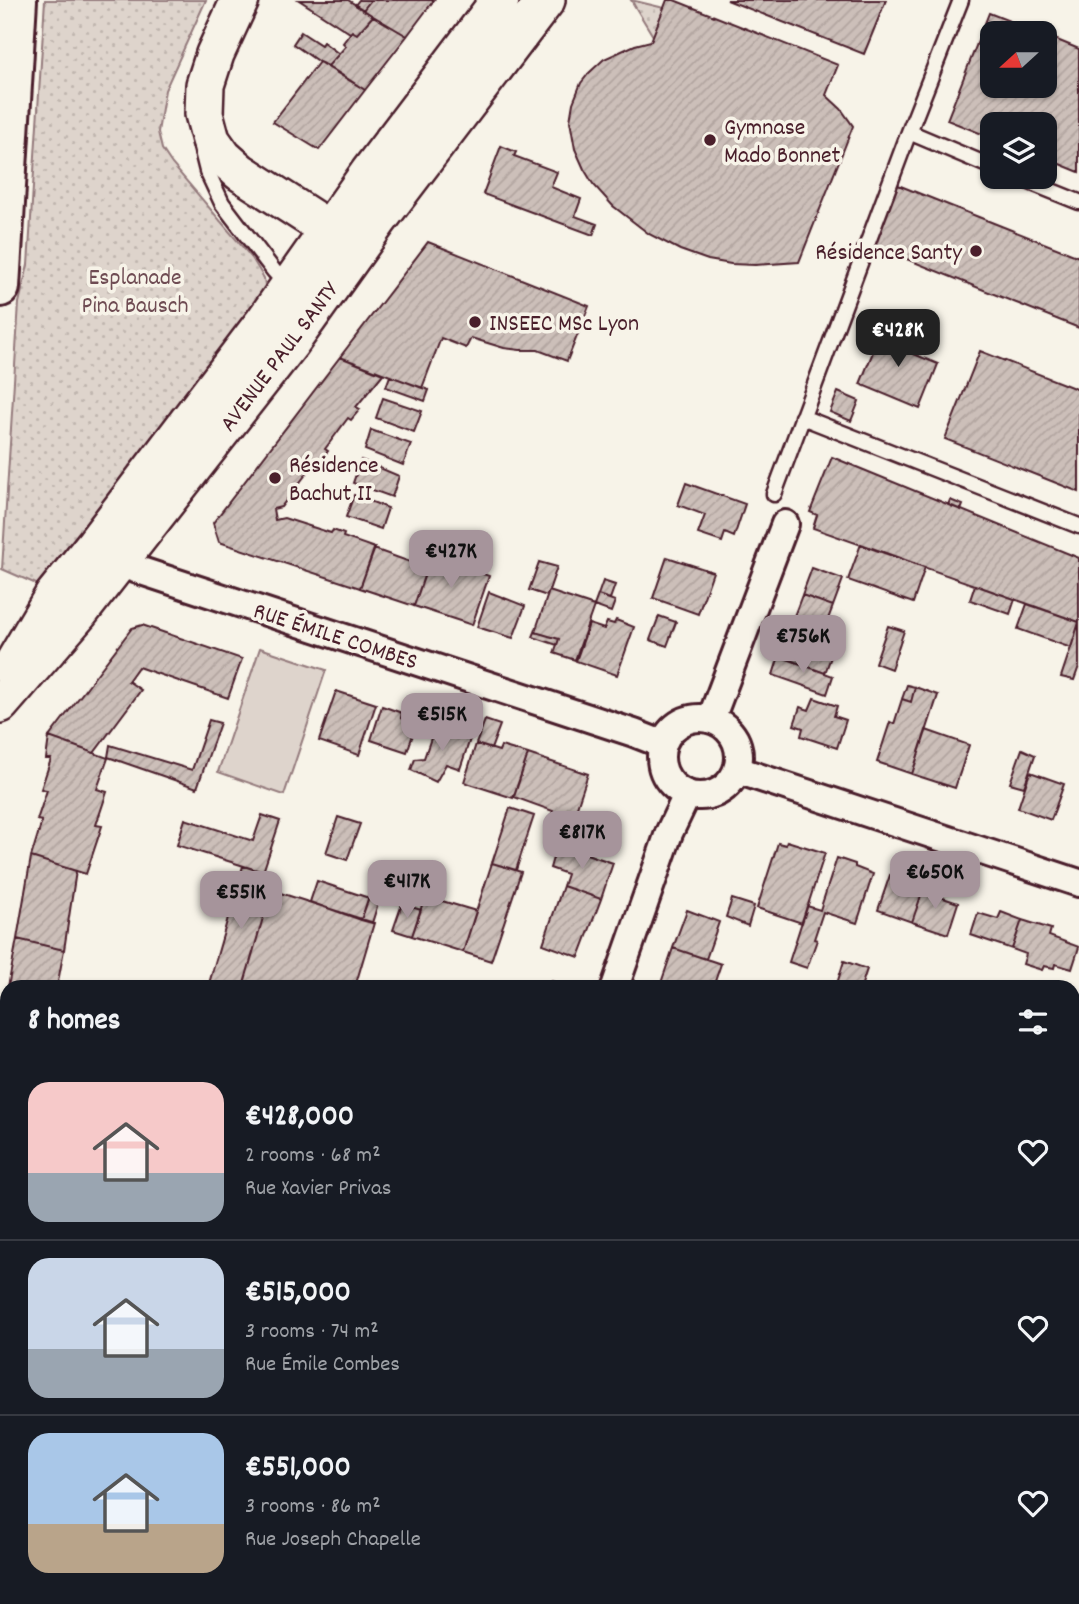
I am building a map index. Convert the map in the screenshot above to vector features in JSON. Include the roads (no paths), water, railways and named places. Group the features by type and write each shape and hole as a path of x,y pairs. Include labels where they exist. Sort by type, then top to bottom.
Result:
{"main road":[{"path":"0,287 17,0"},
{"path":"240,0 215,54 205,85 204,114 211,140 223,157 240,172 343,238"},
{"name":"AVENUE PAUL SANTY","path":"343,238 369,173 500,0"},
{"name":"AVENUE PAUL SANTY","path":"0,687 46,607 106,553 285,350 303,297 343,238 546,0"},
{"name":"AVENUE PAUL SANTY","path":"0,704 74,620 106,553"}],"street":[{"path":"711,719 785,524"},
{"name":"RUE ÉMILE COMBES","path":"106,553 662,744"},
{"path":"687,719 711,719 731,734 737,745 737,770 732,781 712,795 687,795 667,780 660,757 662,744 676,725 687,719"},
{"path":"737,770 1079,883"},
{"path":"617,980 669,833 687,795"}],"lane":[{"path":"774,494 961,0"},
{"path":"204,114 199,138 207,171 222,204 274,271 303,297"},
{"path":"909,132 980,162"},
{"path":"1047,189 1079,202"},
{"path":"802,417 1079,526"}],"place":[{"name":"Gymnase Mado Bonnet","path":"710,140"},
{"name":"Résidence Santy","path":"976,251"},
{"name":"INSEEC MSc Lyon","path":"475,322"},
{"name":"Résidence Bachut II","path":"275,478"}],"park label":[{"name":"Esplanade Pina Bausch","path":"135,290"}]}
